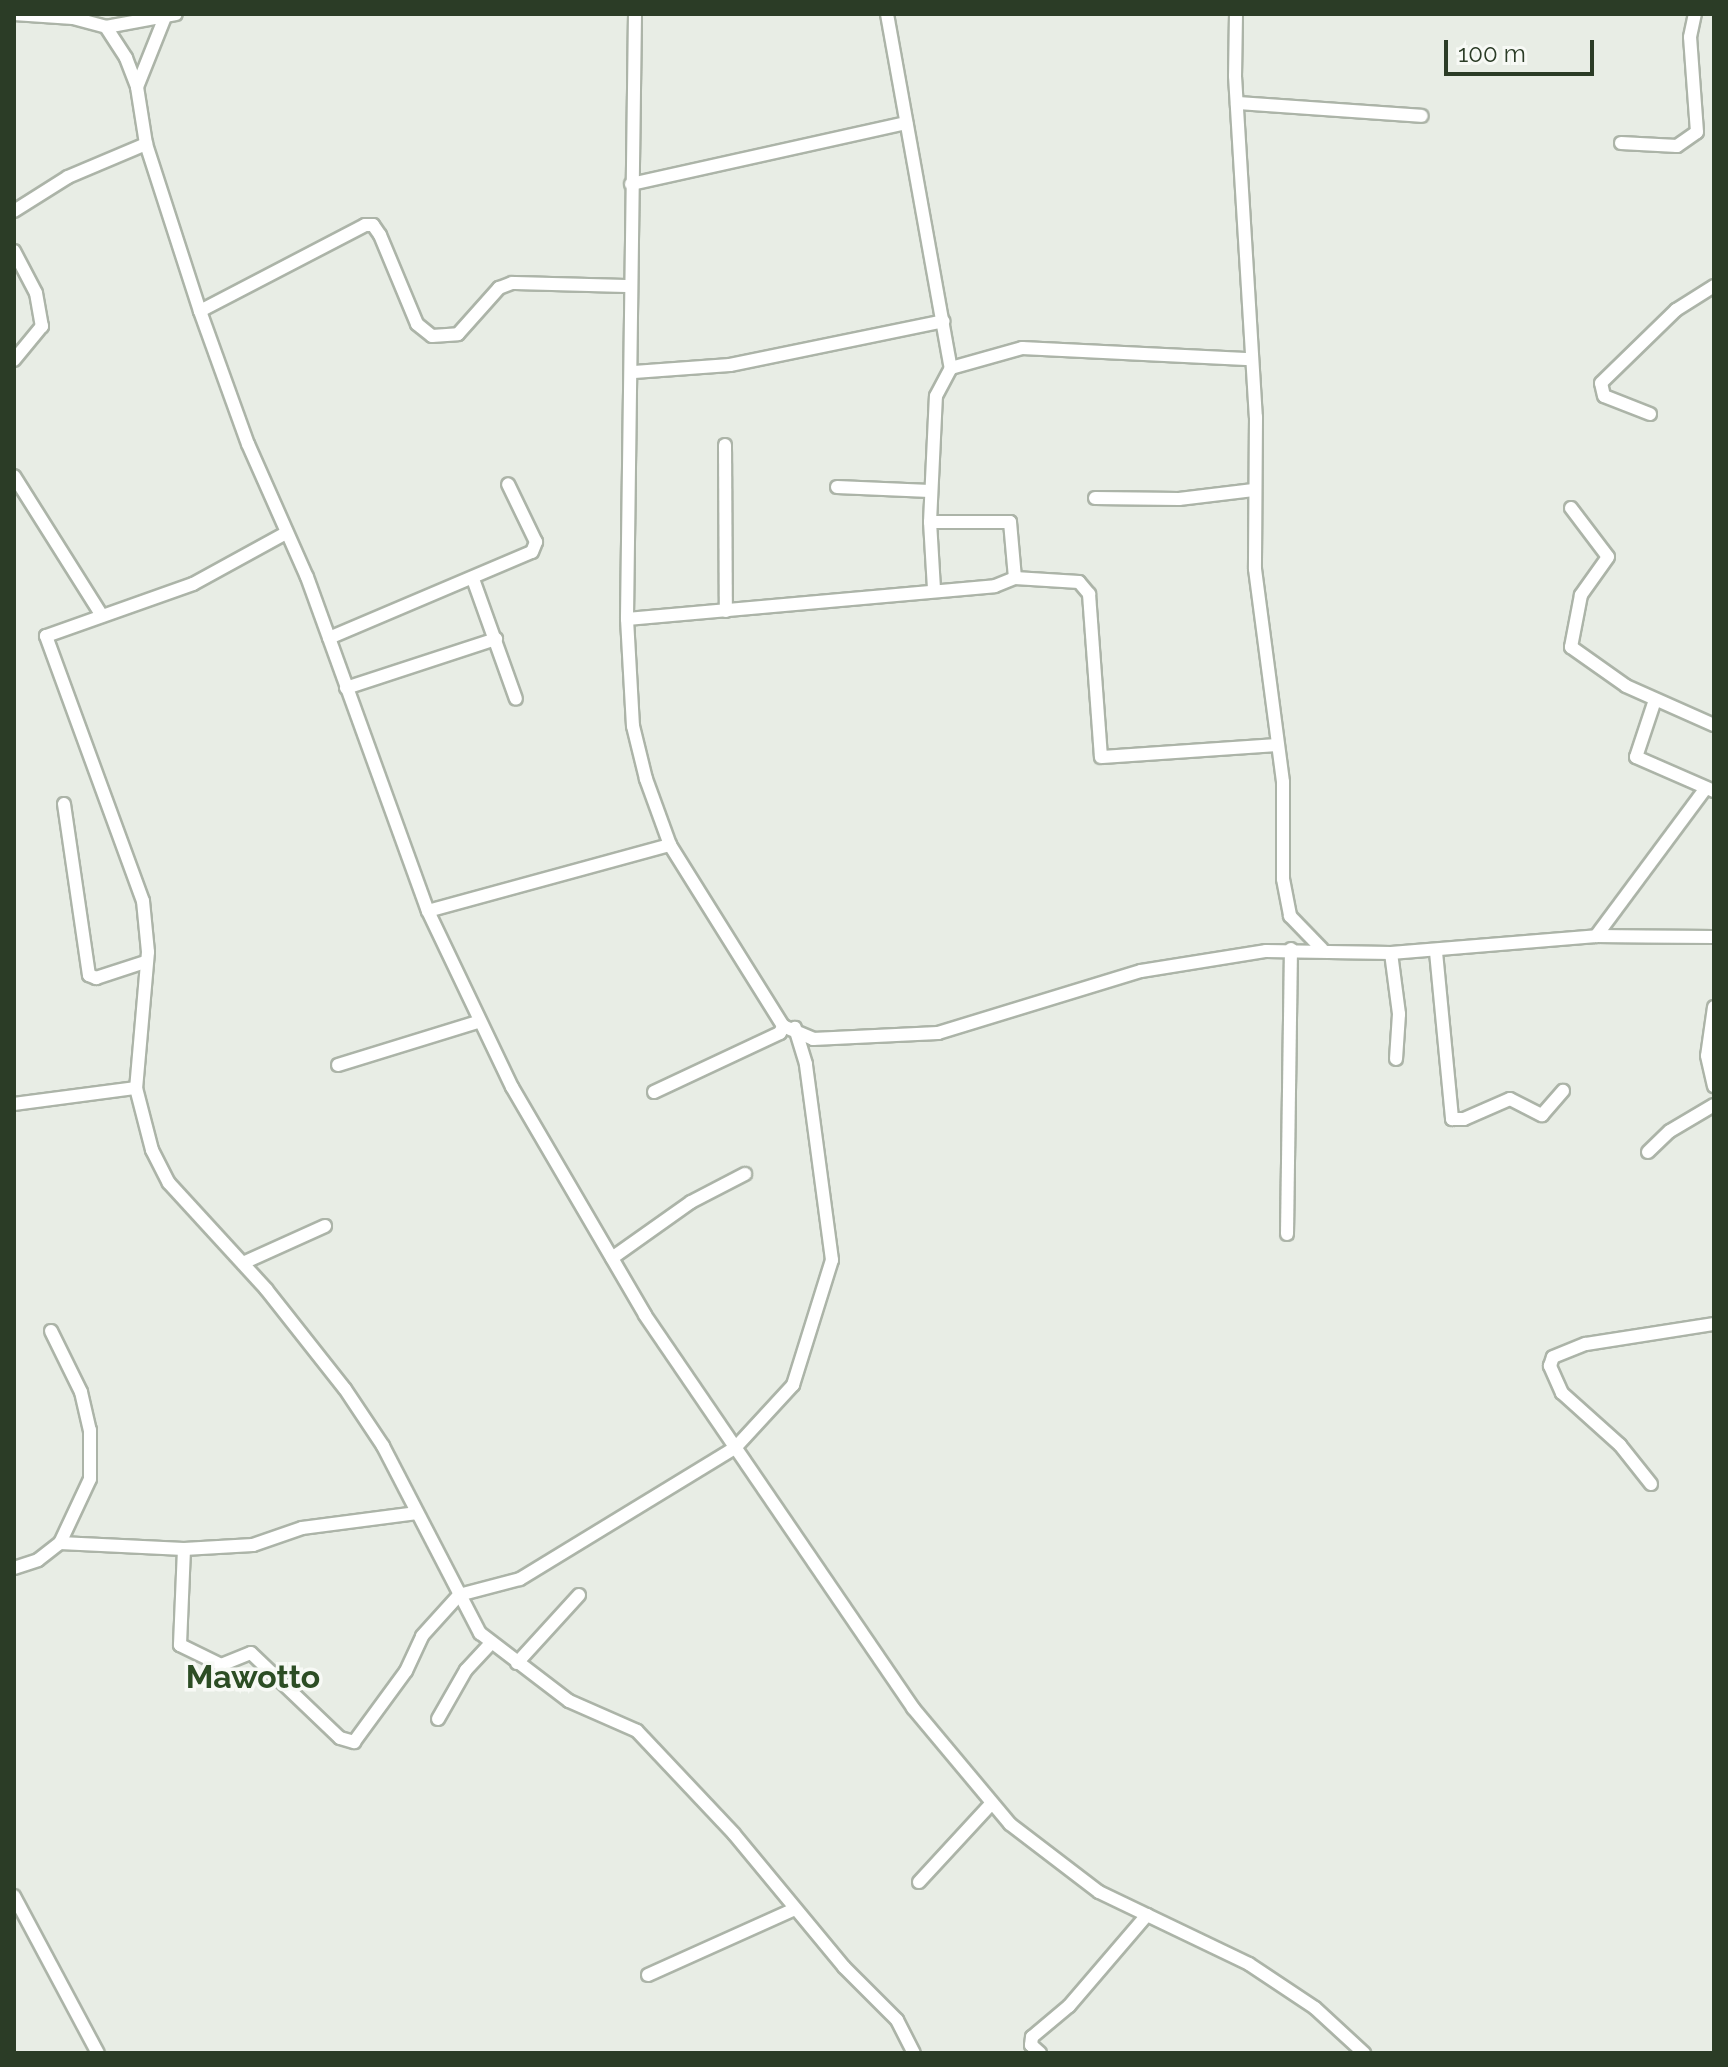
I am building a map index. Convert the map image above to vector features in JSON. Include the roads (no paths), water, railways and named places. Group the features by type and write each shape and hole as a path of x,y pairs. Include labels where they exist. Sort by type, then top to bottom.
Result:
{"street":[{"path":"14,14 73,18 106,27 171,16"},
{"path":"184,1549 180,1645 221,1665 244,1651 256,1656 347,1742 359,1741 422,1636 459,1595 520,1579 735,1448 793,1385 832,1260 806,1064 789,1027 670,845 646,779 633,726 627,619 634,372 629,286 635,14"},
{"path":"887,14 951,368 936,396 930,491 934,589"},
{"path":"1236,14 1237,103 1256,417 1253,490 1255,569 1275,745 1283,782 1285,903 1295,926 1322,950"},
{"path":"1621,143 1677,146 1697,132 1690,37 1695,14"},
{"path":"137,87 171,16"},
{"path":"106,27 137,87 146,144 200,311 329,638 428,911 478,1022 612,1258 735,1448 913,1708 991,1804 1064,1869 1147,1915 1249,1964 1315,2008 1364,2053"},
{"path":"1237,103 1422,116"},
{"path":"631,184 906,123"},
{"path":"14,211 68,177 146,144"},
{"path":"200,311 365,225 373,225 380,235 417,324 432,336 458,334 499,288 512,283 629,286"},
{"path":"14,251 36,293 42,326 14,360"},
{"path":"1650,414 1604,396 1601,383 1676,310 1714,286"},
{"path":"634,372 730,365 944,321"},
{"path":"951,368 1022,348 1251,359"},
{"path":"725,445 726,611"},
{"path":"14,476 102,616"},
{"path":"329,638 473,579 535,548 508,484"},
{"path":"837,487 930,491"},
{"path":"1095,498 1179,499 1253,490"},
{"path":"1571,508 1608,557 1581,595 1571,647 1589,664 1655,700 1714,725"},
{"path":"930,522 1010,522 1015,578"},
{"path":"286,533 193,584 46,636 143,901 145,962 136,1088 162,1173 243,1263 345,1389 383,1446 480,1633 569,1701 637,1731 734,1834 795,1909 897,2020 914,2053"},
{"path":"627,619 934,589 995,586 1015,578 1079,582 1089,594 1101,757 1275,745"},
{"path":"473,579 516,699"},
{"path":"346,688 496,639"},
{"path":"1596,936 1710,790 1636,757 1655,700"},
{"path":"64,804 89,975 96,978 145,962"},
{"path":"428,911 670,845"},
{"path":"789,1027 813,1039 938,1033 1141,971 1291,949 1436,952 1596,936 1714,937"},
{"path":"1287,1234 1291,949"},
{"path":"1436,952 1452,1119 1464,1119 1510,1099 1542,1115 1563,1091"},
{"path":"1391,953 1399,1014 1396,1059"},
{"path":"1714,1007 1711,1057 1714,1086"},
{"path":"338,1065 478,1022"},
{"path":"654,1092 789,1027"},
{"path":"14,1104 136,1088"},
{"path":"1648,1152 1670,1131 1714,1105"},
{"path":"612,1258 691,1202 745,1174"},
{"path":"243,1263 325,1226"},
{"path":"1651,1484 1620,1445 1562,1393 1550,1366 1553,1357 1586,1344 1714,1324"},
{"path":"14,1568 38,1560 60,1543 90,1479 90,1430 81,1392 51,1331"},
{"path":"60,1543 184,1549 253,1545 302,1528 417,1513"},
{"path":"517,1663 579,1595"},
{"path":"438,1719 466,1670 491,1643"},
{"path":"919,1882 991,1804"},
{"path":"14,1896 98,2053"},
{"path":"648,1975 795,1909"},
{"path":"1040,2053 1031,2045 1032,2037 1069,2006 1147,1915"}],"district":[{"name":"Mawotto","path":"253,1677"}]}
